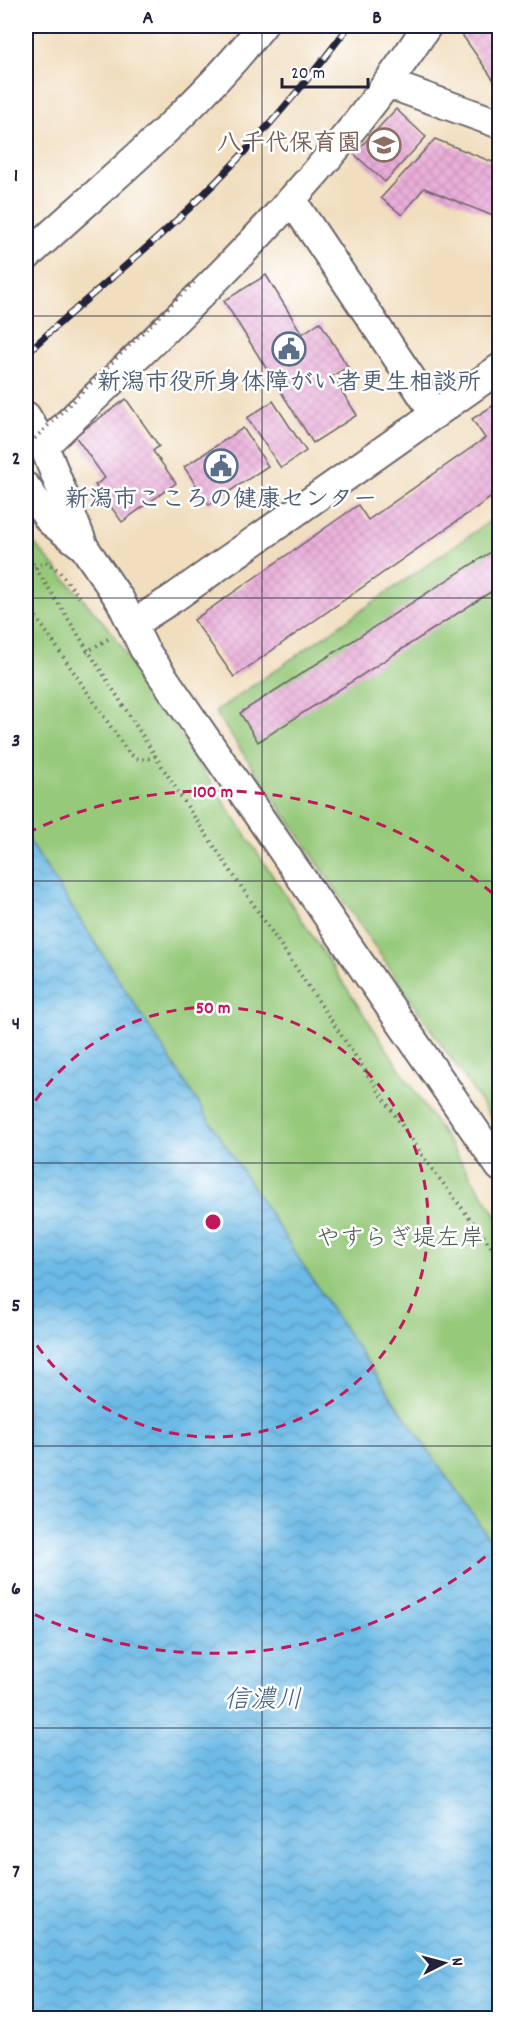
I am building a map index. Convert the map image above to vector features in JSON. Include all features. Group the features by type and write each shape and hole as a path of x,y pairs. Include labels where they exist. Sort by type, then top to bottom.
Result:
{"street":[{"path":"26,257 175,120 242,51 262,26"},
{"path":"35,446 220,277 327,162 389,84 427,26"},
{"path":"389,84 500,124"},
{"path":"297,208 435,414"},
{"path":"119,627 500,368"},
{"path":"26,416 35,446 84,547 120,600 119,627"},
{"path":"26,486 50,521 84,547"},
{"path":"119,627 144,649 500,1167"}],"path":[{"path":"35,446 197,279"},
{"path":"26,554 86,652 420,1151 500,1258"},
{"path":"35,568 45,562 58,570 88,606"},
{"path":"27,604 128,752 135,759 144,760 155,756"},
{"path":"86,652 111,636 119,627"}],"green space":[{"path":"499,515 499,1129 215,712"},
{"name":"やすらぎ堤左岸","path":"26,534 111,631 499,1219 499,1553 343,1327 26,836"}],"water":[{"name":"信濃川","path":"26,836 343,1327 499,1553 499,2018 26,2018"}],"building":[{"path":"456,26 500,26 500,89"},
{"path":"396,109 426,137 385,182 354,154"},
{"path":"435,139 500,165 500,219 424,188 402,215 381,198"},
{"path":"266,275 302,334 320,322 348,367 332,376 357,415 313,443 224,301"},
{"path":"126,399 159,446 153,451 176,483 122,522 95,485 105,478 75,436"},
{"path":"273,401 306,451 281,468 247,418"},
{"path":"500,401 500,491 234,677 194,620 358,505 368,520 485,438 472,419"},
{"path":"243,428 268,466 209,505 184,467"},
{"path":"500,546 500,586 258,742 240,713"}],"railway":[{"path":"26,354 166,230 216,182 285,106 349,26"}],"place":[{"name":"八千代保育園","path":"384,145"},
{"name":"新潟市役所身体障がい者更生相談所","path":"289,349"},
{"name":"新潟市こころの健康センター","path":"221,466"}]}
